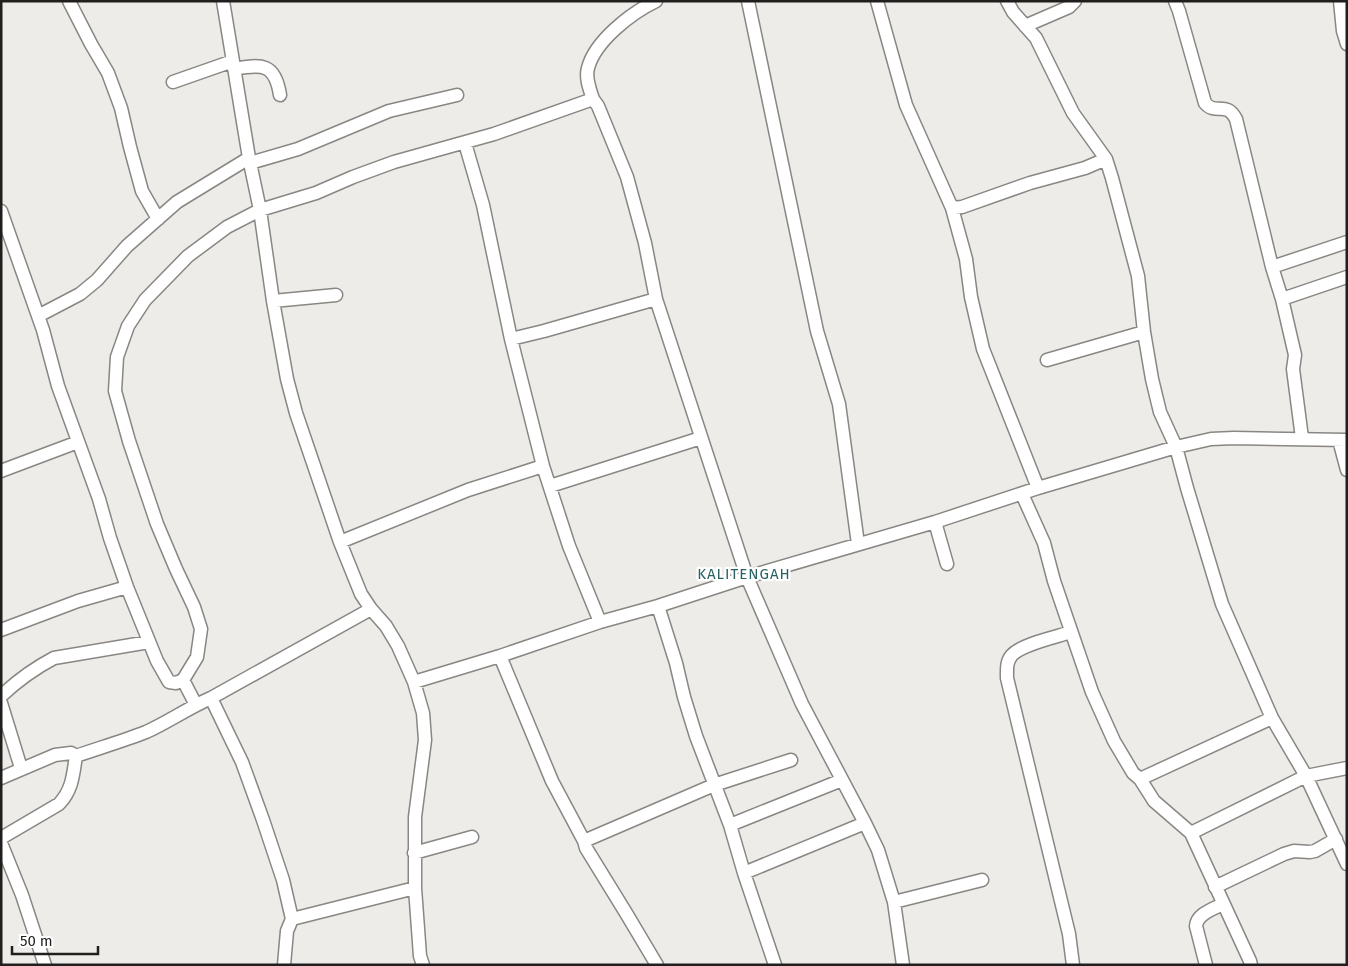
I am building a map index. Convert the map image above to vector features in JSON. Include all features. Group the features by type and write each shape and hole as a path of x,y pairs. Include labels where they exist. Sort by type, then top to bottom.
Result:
{"street":[{"path":"70,1 90,44 108,73 121,108 142,191 158,219"},
{"path":"223,1 249,161 258,197 273,301 287,379 296,413 340,542 361,594 386,626 398,646 414,682 423,713 425,740 414,817 414,888 420,956 423,965"},
{"path":"656,1 612,32 596,49 587,70 588,84 627,177 645,243 656,299 747,577 802,704 878,850 894,902 903,965"},
{"path":"748,1 817,332 839,404 858,544"},
{"path":"877,1 906,105 952,208 966,259 983,349 1038,488"},
{"path":"1007,1 1013,12 1036,38 1073,113 1106,158 1138,276 1144,332 1160,412 1176,447 1186,488 1222,604 1272,718 1306,776 1347,864"},
{"path":"1025,26 1069,7 1074,1"},
{"path":"1175,1 1205,103 1212,109 1226,109 1236,119 1295,355 1293,369 1302,438"},
{"path":"1340,1 1343,31 1347,44"},
{"path":"173,82 233,65 257,65 270,70 278,81 280,95"},
{"path":"38,316 80,294 97,280 127,246 177,202 249,161 298,149 389,111 457,95"},
{"path":"1,211 5,233 38,316 58,386 99,499 127,587 157,661 169,682 176,683 184,680 197,657 201,629 194,607 157,524 129,441 115,391 117,357 128,326 145,300 188,256 227,227 260,210 316,193 394,162 494,134 593,99"},
{"path":"465,143 483,205 510,339 544,466 570,546 600,622"},
{"path":"952,208 962,207 1030,183 1085,168 1106,158"},
{"path":"1272,267 1347,242"},
{"path":"1282,299 1347,278"},
{"path":"273,301 336,295"},
{"path":"510,339 544,332 656,299"},
{"path":"1047,360 1144,332"},
{"path":"550,486 701,438"},
{"path":"414,682 500,656 600,622 935,522 1038,488 1176,447 1211,439 1302,438 1343,440 1347,470"},
{"path":"1,471 78,442"},
{"path":"340,542 468,490 544,466"},
{"path":"1022,494 1044,543 1054,581 1092,692 1114,741 1154,801 1191,833 1250,960 1250,965"},
{"path":"935,522 948,564"},
{"path":"1,630 78,601 127,587"},
{"path":"658,606 691,720 730,825 775,965"},
{"path":"1,778 55,754 66,753 76,756 145,732 211,698 371,609"},
{"path":"1071,632 1024,647 1012,655 1007,664 1006,678 1069,934 1073,965"},
{"path":"1,696 18,681 54,658 149,642"},
{"path":"500,656 552,781 586,848 657,965"},
{"path":"184,680 196,705"},
{"path":"211,698 242,762 283,880 292,919 287,931 284,965"},
{"path":"1,703 21,768"},
{"path":"1140,779 1272,718"},
{"path":"1,838 59,804 70,789 76,756"},
{"path":"584,841 714,785 791,760"},
{"path":"1191,833 1306,776 1347,768"},
{"path":"730,825 842,780"},
{"path":"744,873 865,823"},
{"path":"414,853 472,837"},
{"path":"1215,887 1284,854 1294,851 1315,851 1336,839"},
{"path":"1,843 22,895 45,965"},
{"path":"894,902 982,880"},
{"path":"292,919 414,888"},
{"path":"1206,965 1196,922 1200,916 1223,904"}],"district":[{"name":"KALITENGAH","path":"744,574"}]}
